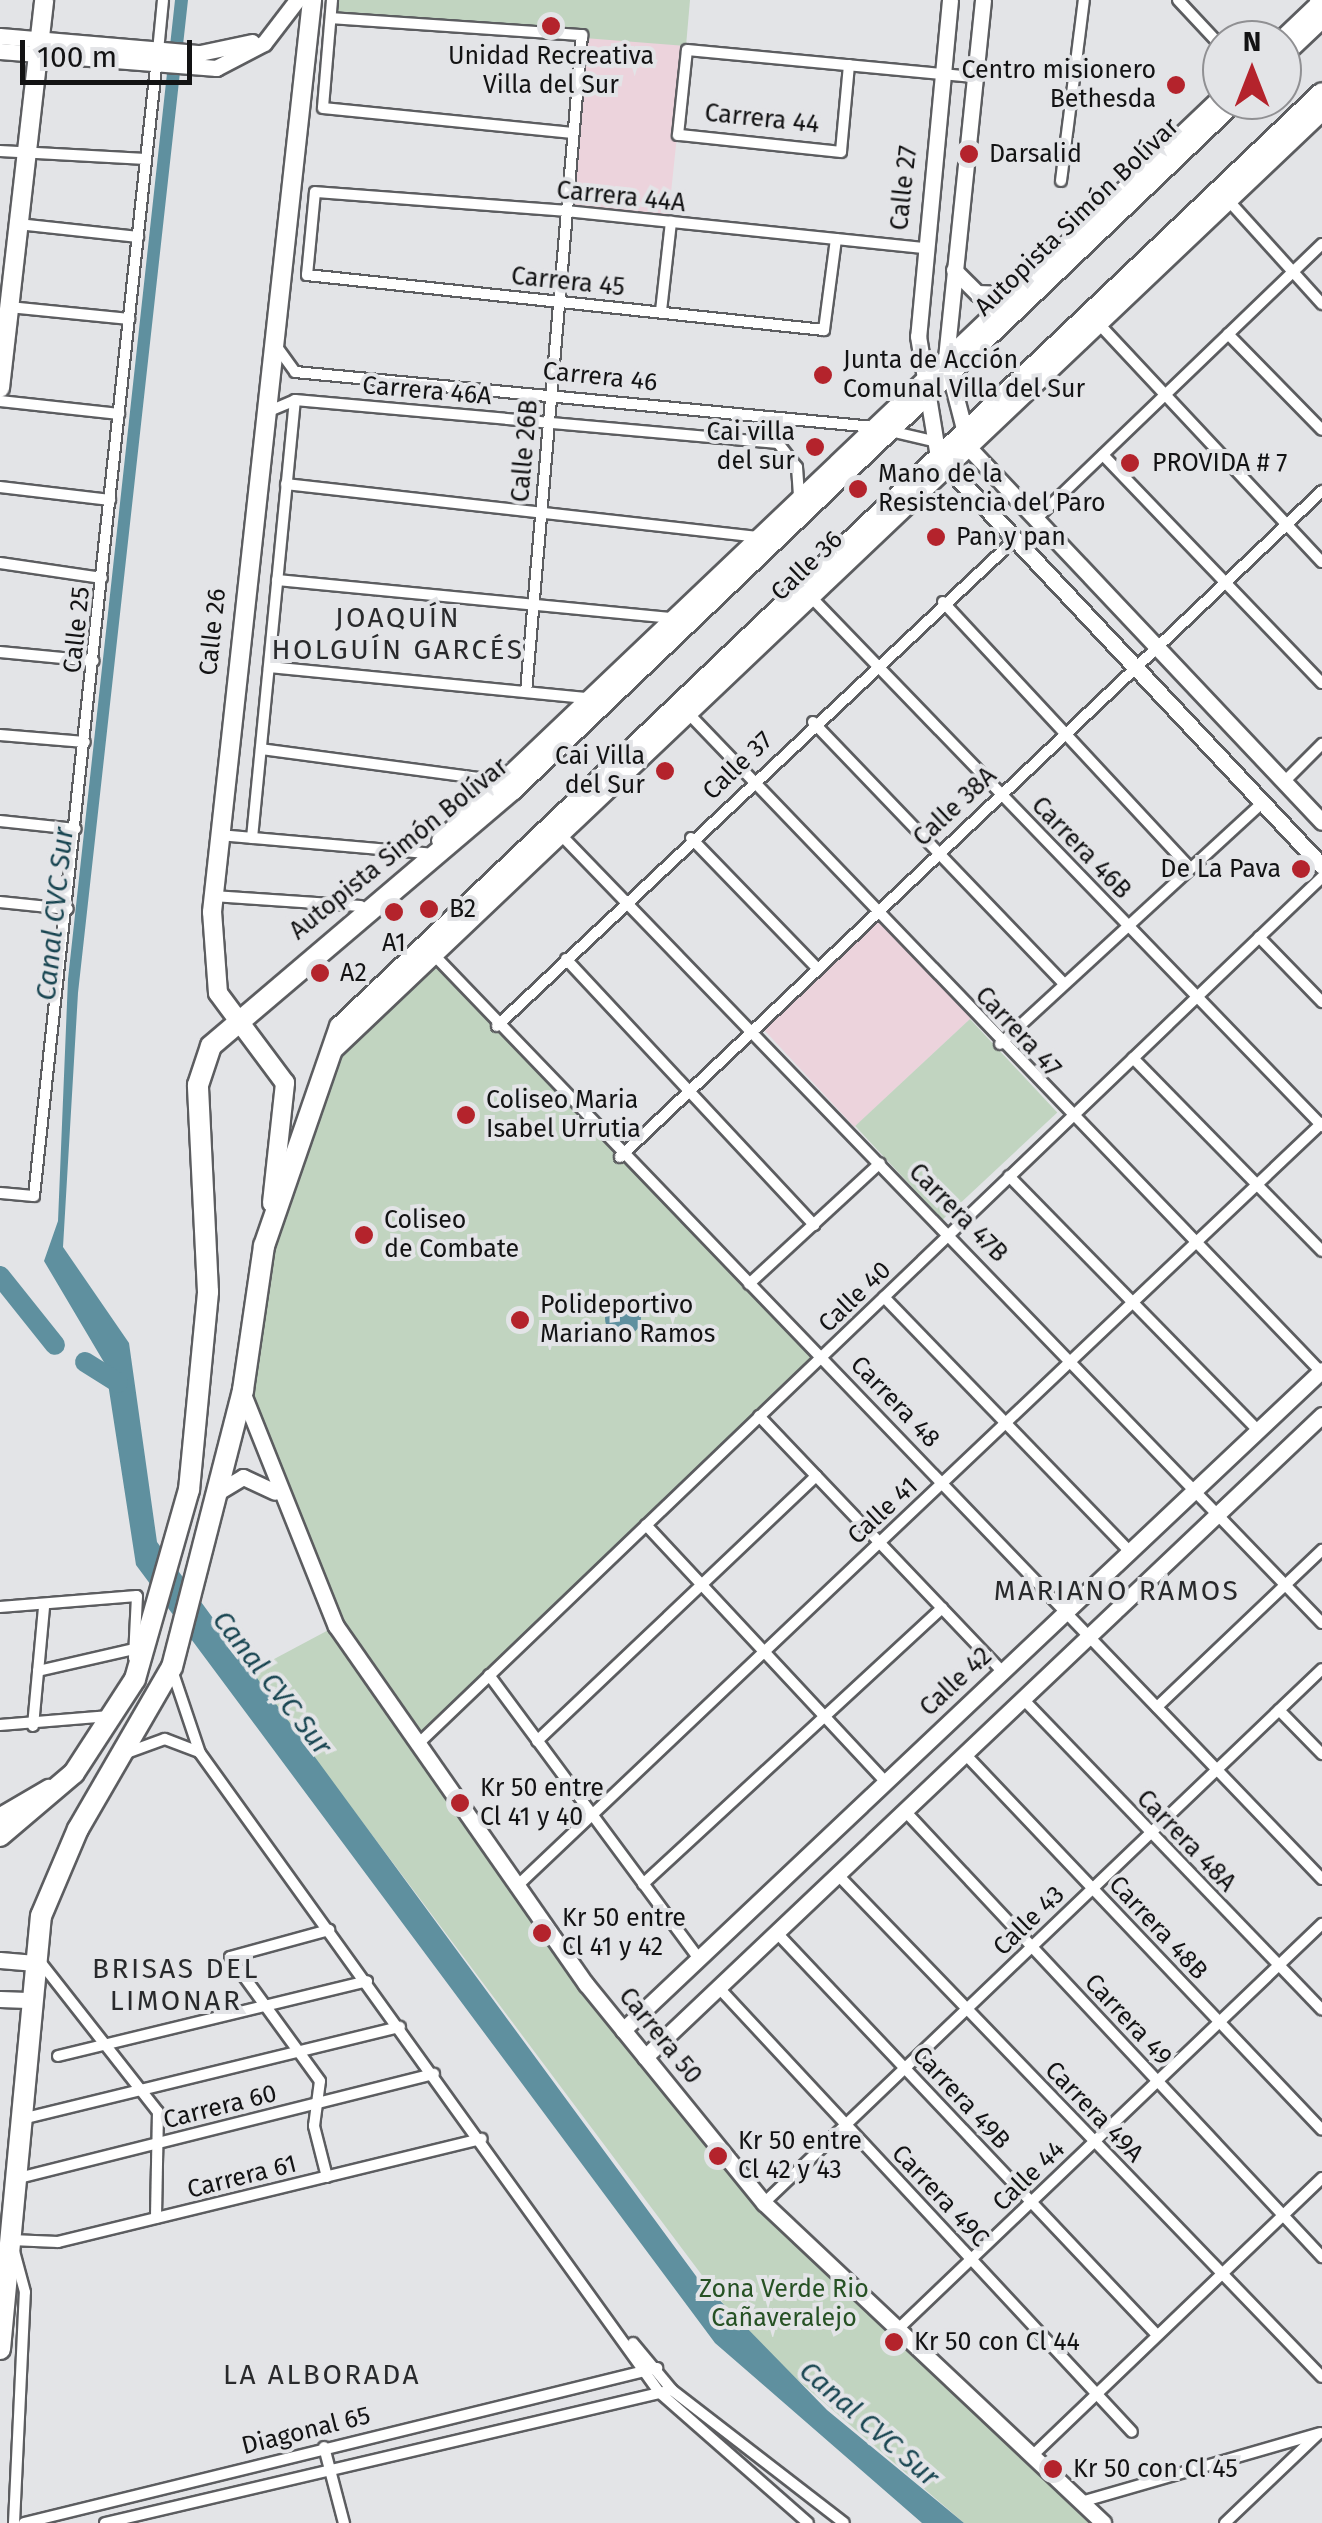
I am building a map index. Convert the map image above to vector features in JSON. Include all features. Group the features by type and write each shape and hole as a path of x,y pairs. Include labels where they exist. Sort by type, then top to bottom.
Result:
{"highway":[{"path":"1302,36 1322,17"},
{"path":"0,2349 32,1960 58,1868 129,1752 174,1658 243,1390 264,1246 328,1057 356,1005 853,547 1322,92"},
{"name":"Autopista Simón Bolívar","path":"0,1836 74,1773 134,1679 152,1631 172,1550 205,1369 198,1084 217,1039 310,954 512,790 720,582 1213,120"}],"main road":[{"path":"0,388 12,234 44,0"},
{"name":"Calle 26","path":"264,1246 287,1104 282,1070 236,1020 214,974 213,896 312,0"},
{"path":"217,1039 255,1038"}],"street":[{"name":"Calle 25","path":"0,1193 34,1196 160,59 163,0"},
{"path":"0,51 38,49 233,62 278,28 297,0"},
{"path":"332,0 323,108 573,133"},
{"name":"Calle 27","path":"923,389 924,248 950,0"},
{"path":"983,0 954,270 948,366 950,450 1035,520 1322,822"},
{"path":"1061,182 1084,0"},
{"path":"1178,0 1202,26"},
{"path":"1301,20 1321,1"},
{"name":"Calle 26B","path":"331,18 582,35 526,692"},
{"path":"0,36 38,49"},
{"name":"Carrera 44","path":"687,50 849,66 842,152 678,135 687,50"},
{"path":"849,66 974,77"},
{"path":"950,450 1099,324 1322,112"},
{"path":"948,366 1012,294 1202,114"},
{"path":"0,151 146,159"},
{"name":"Carrera 44A","path":"307,275 315,192 566,211 924,248"},
{"path":"1228,201 1322,304"},
{"path":"662,312 671,222"},
{"path":"12,234 138,237"},
{"name":"Carrera 45","path":"307,275 824,330 836,239"},
{"path":"1035,520 1322,244"},
{"path":"954,270 977,293 1012,294"},
{"path":"9,308 129,319"},
{"path":"1099,324 1322,562"},
{"path":"1228,334 1322,430"},
{"name":"Carrera 46","path":"275,342 296,372 882,429 950,450"},
{"path":"923,389 950,450 1012,542 1322,866"},
{"path":"252,838 295,400 273,404 263,423"},
{"name":"Carrera 46A","path":"295,400 778,443 796,467 798,498"},
{"path":"0,401 119,414"},
{"path":"310,954 426,852 672,618 720,582 798,498 882,429"},
{"path":"1103,454 1322,683"},
{"path":"286,484 540,517 758,537"},
{"path":"0,487 110,500"},
{"name":"Calle 38A","path":"620,1157 936,851 1322,491"},
{"name":"Calle 37","path":"497,1026 874,662 1012,542"},
{"name":"Calle 36","path":"328,1057 811,598 853,547"},
{"path":"0,563 102,578"},
{"path":"277,580 672,618"},
{"name":"Carrera 46B","path":"811,598 1322,1125"},
{"path":"943,602 1190,868"},
{"path":"0,652 94,661"},
{"path":"268,667 588,698"},
{"name":"Carrera 47","path":"689,714 880,907 1000,1044 1192,1247 1322,1372"},
{"path":"813,722 1064,984"},
{"path":"0,734 85,742"},
{"path":"1284,782 1322,744"},
{"path":"261,749 502,780"},
{"path":"1000,1044 1262,803"},
{"path":"0,821 76,829"},
{"path":"218,835 426,852"},
{"name":"Carrera 47B","path":"562,836 951,1233 1322,1623"},
{"path":"691,838 816,967"},
{"name":"Calle 40","path":"415,1746 1322,876"},
{"path":"213,896 361,906"},
{"path":"0,902 68,909"},
{"path":"1259,937 1322,1002"},
{"name":"Carrera 48","path":"436,956 620,1157 822,1356 1322,1879"},
{"path":"566,959 814,1224"},
{"path":"1133,1058 1322,1251"},
{"name":"Calle 41","path":"516,1887 1322,1125"},
{"path":"749,1284 880,1162"},
{"path":"1010,1176 1258,1430"},
{"path":"884,1297 1130,1552"},
{"name":"Calle 42","path":"623,2030 1322,1372"},
{"name":"Carrera 50","path":"243,1390 280,1500 336,1626 415,1746 623,2030 764,2204 894,2332 1104,2523"},
{"path":"645,2057 1322,1415"},
{"path":"759,1416 1003,1672"},
{"path":"537,1741 816,1476"},
{"path":"215,1495 254,1478 280,1500"},
{"path":"646,1525 886,1782"},
{"path":"1158,1707 1322,1550"},
{"path":"0,1606 44,1607 137,1596 134,1679"},
{"path":"33,1726 44,1607"},
{"path":"643,1884 942,1608"},
{"path":"38,1671 134,1649"},
{"path":"174,1658 200,1752 482,2138 619,2329 645,2372 808,2523"},
{"name":"Calle 43","path":"764,2204 1322,1669"},
{"path":"489,1675 698,1959"},
{"name":"Carrera 48A","path":"1022,1700 1322,2010"},
{"path":"1279,1710 1322,1754"},
{"path":"0,1725 33,1726 110,1716"},
{"path":"129,1752 164,1739 200,1752"},
{"name":"Carrera 48B","path":"965,1754 1322,2130"},
{"path":"0,1814 74,1773"},
{"name":"Carrera 49","path":"905,1811 1322,2256"},
{"name":"Carrera 49A","path":"838,1875 1322,2377"},
{"name":"Calle 44","path":"894,2332 1322,1924"},
{"path":"328,2177 316,2103 320,2082 230,1957 329,1930"},
{"name":"Carrera 49B","path":"777,1932 1157,2335"},
{"path":"0,1960 32,1960 107,2044 158,2112 156,2218"},
{"path":"58,2056 367,1982"},
{"name":"Carrera 49C","path":"718,1988 1132,2432"},
{"path":"0,1999 27,2000"},
{"path":"18,2120 400,2027"},
{"name":"Carrera 60","path":"15,2179 434,2074"},
{"name":"Carrera 61","path":"11,2240 58,2242 482,2138"},
{"path":"1031,2457 1322,2178"},
{"path":"11,2240 25,2292 14,2523"},
{"path":"619,2329 658,2368 666,2391 844,2523"},
{"name":"Diagonal 65","path":"24,2523 658,2368"},
{"name":"Diagonal 65","path":"105,2523 666,2391"},
{"path":"1081,2502 1321,2432"},
{"path":"1225,2523 1321,2432"},
{"path":"324,2447 344,2523"},
{"path":"292,2456 306,2467 301,2476"}],"shaded area":[{"path":"582,35 686,46 668,222 563,211"},
{"path":"878,919 971,1018 854,1127 762,1027"}],"green space":[{"name":"Unidad Recreativa Villa del Sur","path":"332,0 690,0 686,46 331,18"},
{"name":"Polideportivo Mariano Ramos","path":"435,956 638,1176 823,1356 415,1746 611,2028 757,2209 1089,2523 964,2523 749,2338 250,1672 336,1626 250,1422 261,1271 327,1057"},
{"path":"970,1019 1057,1113 942,1220 855,1126"}],"water":[{"path":"175,0 188,0 78,993 63,1247 129,1343 157,1542 696,2276 827,2410 964,2523 922,2523 715,2343 136,1565 105,1364 44,1261 58,1221 68,979"},
{"path":"623,1300 636,1305 641,1318 636,1331 623,1336 610,1331 605,1318 610,1305"}],"waterway":[{"path":"0,1276 55,1345"},
{"path":"85,1362 118,1383"}],"place":[{"name":"Unidad Recreativa Villa del Sur","path":"551,26"},
{"name":"Centro misionero Bethesda","path":"1176,85"},
{"name":"Darsalid","path":"969,154"},
{"name":"Junta de Acción Comunal Villa del Sur","path":"823,375"},
{"name":"Cai villa del sur","path":"815,447"},
{"name":"PROVIDA # 7","path":"1130,463"},
{"name":"Mano de la Resistencia del Paro","path":"858,489"},
{"name":"Pan y pan","path":"936,537"},
{"name":"Cai Villa del Sur","path":"665,771"},
{"name":"De La Pava","path":"1301,869"},
{"name":"B2","path":"429,909"},
{"name":"A1","path":"394,912"},
{"name":"A2","path":"320,973"},
{"name":"Coliseo Maria Isabel Urrutia","path":"466,1115"},
{"name":"Coliseo de Combate","path":"364,1235"},
{"name":"Polideportivo Mariano Ramos","path":"520,1320"},
{"name":"Kr 50 entre Cl 41 y 40","path":"460,1803"},
{"name":"Kr 50 entre Cl 41 y 42","path":"542,1933"},
{"name":"Kr 50 entre Cl 42 y 43","path":"718,2156"},
{"name":"Kr 50 con Cl 44","path":"894,2342"},
{"name":"Kr 50 con Cl 45","path":"1053,2469"}],"district":[{"name":"JOAQUÍN HOLGUÍN GARCÉS","path":"398,634"},
{"name":"MARIANO RAMOS","path":"1117,1591"},
{"name":"BRISAS DEL LIMONAR","path":"176,1985"},
{"name":"LA ALBORADA","path":"322,2375"}],"water label":[{"name":"Canal CVC Sur","path":"55,914"},
{"name":"Canal CVC Sur","path":"272,1683"},
{"name":"Canal CVC Sur","path":"869,2424"}],"park label":[{"name":"Zona Verde Rio Cañaveralejo","path":"784,2304"}]}
